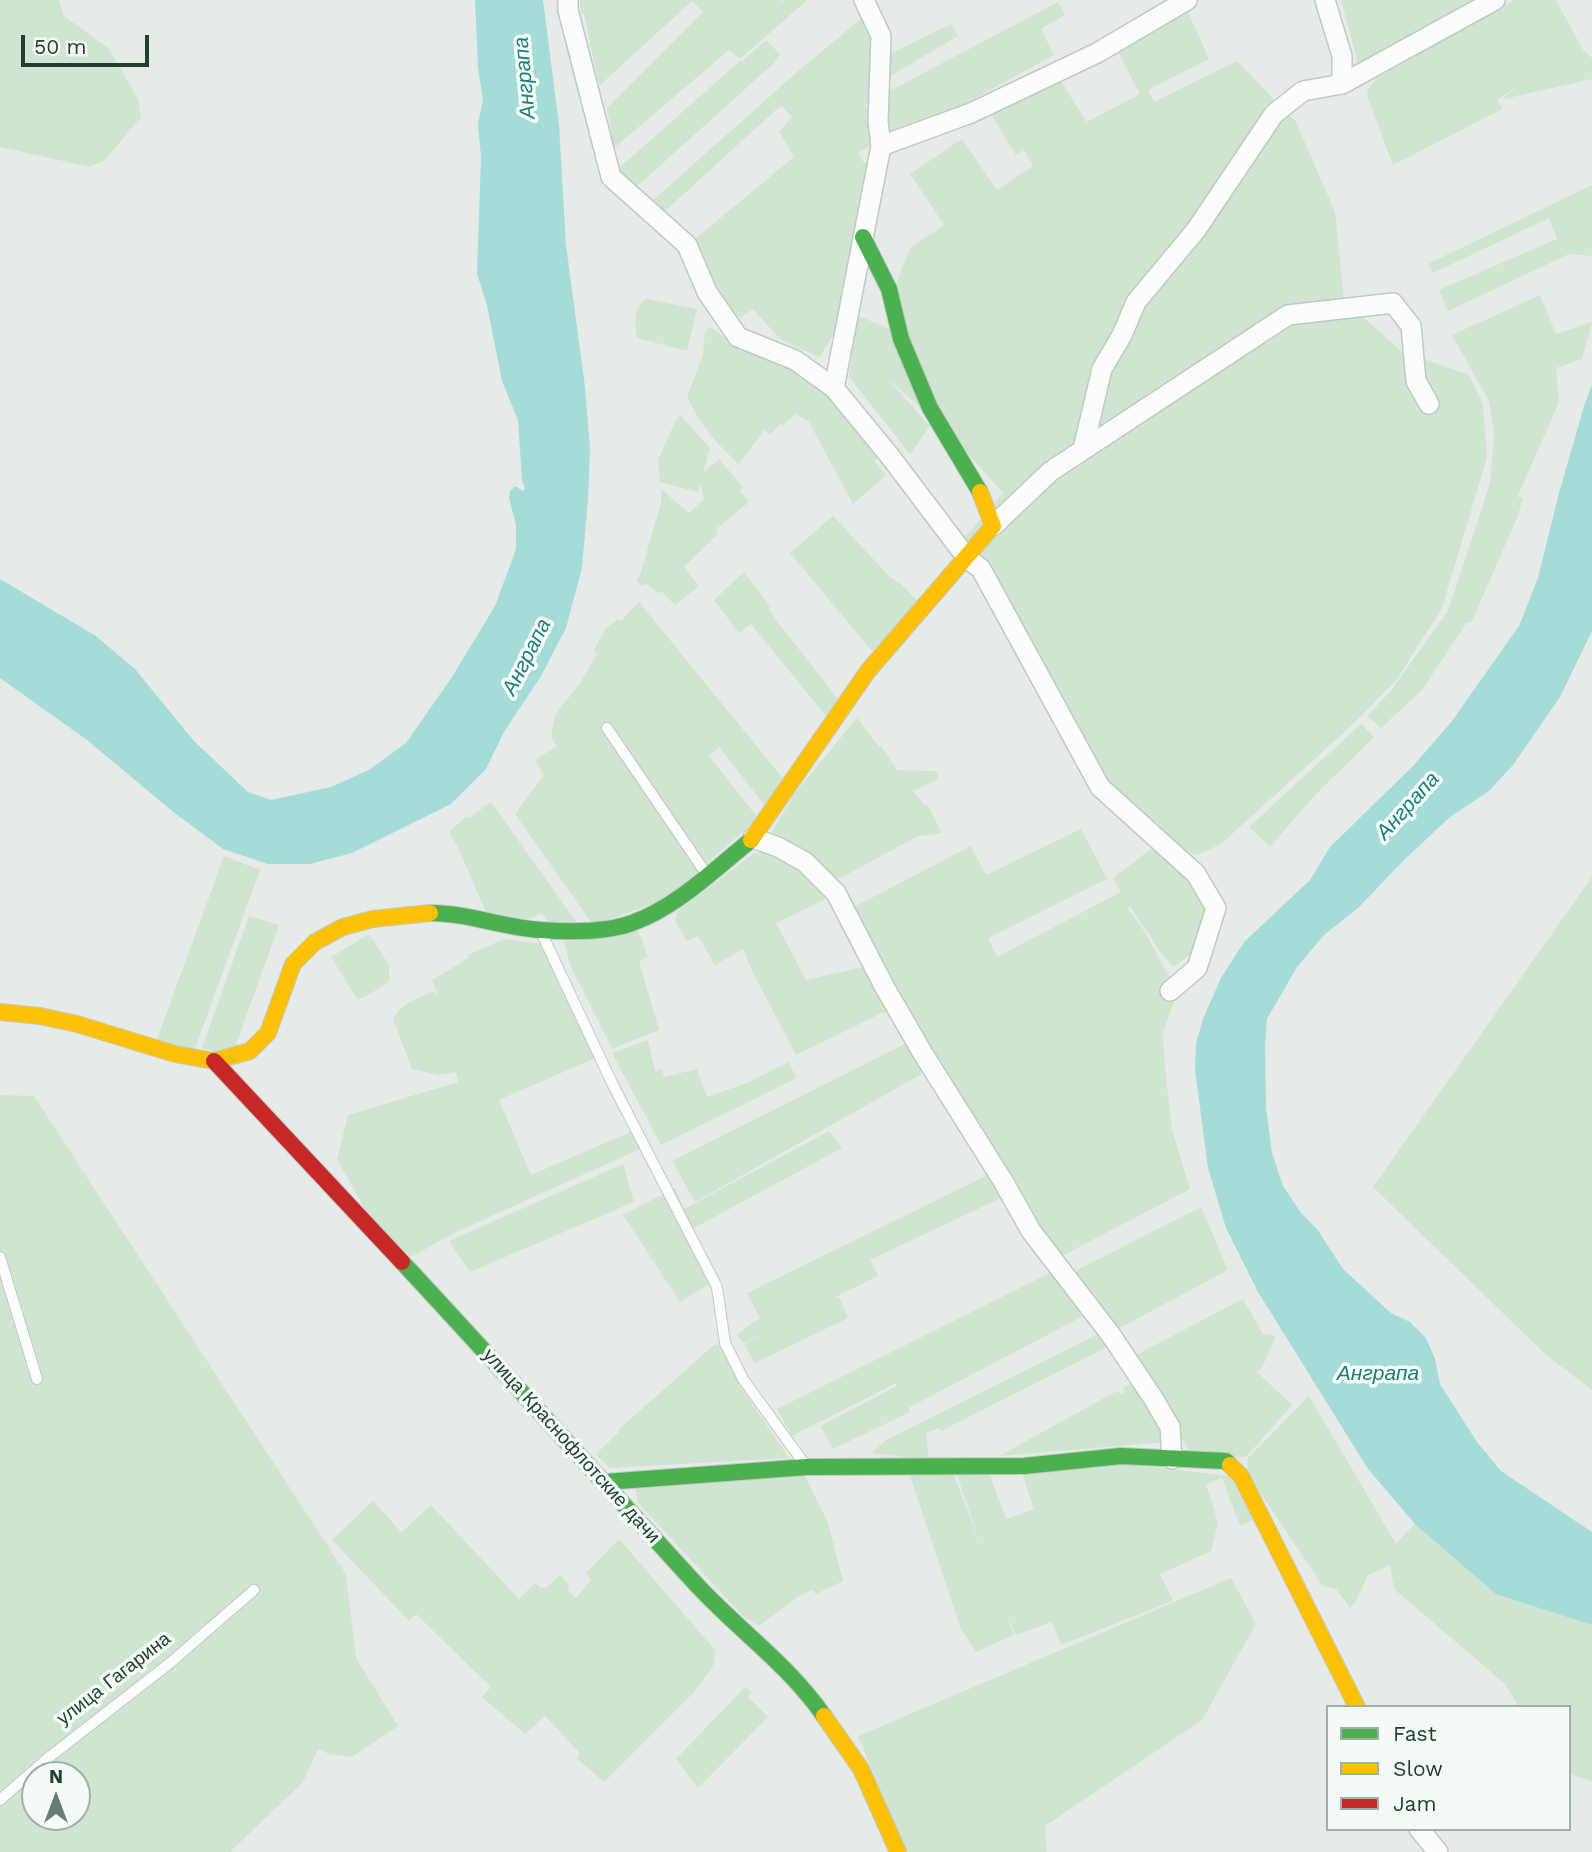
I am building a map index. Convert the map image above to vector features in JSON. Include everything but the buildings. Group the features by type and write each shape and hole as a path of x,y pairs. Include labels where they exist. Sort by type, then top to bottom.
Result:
{"street":[{"path":"568,0 568,10 611,177 687,244 707,292 738,337 796,360 834,388 967,558 981,569 1100,787 1196,874 1216,908 1197,968 1170,991"},
{"path":"834,388 881,146 878,121 881,36 864,0"},
{"path":"881,146 984,107 1097,53 1187,0"},
{"path":"1325,0 1342,56 1342,83"},
{"path":"1083,449 1102,369 1122,335 1136,302 1195,230 1274,114 1303,91 1342,83 1495,0"},
{"path":"863,237 888,289 901,339 930,408 978,487 993,526"},
{"path":"3,1010 77,1024 175,1054 214,1061 250,1051 268,1033 293,964 315,942 343,927 414,913 448,914 540,930 603,929 632,923 661,908 753,838 868,671 993,526 1051,471 1288,315 1394,303 1411,326 1416,382 1429,404"},
{"path":"753,838 778,847 805,862 836,892 884,986 1031,1231 1111,1335 1153,1398 1170,1427 1171,1459"},
{"name":"улица Краснофлотские дачи","path":"214,1061 505,1371 698,1586 764,1646 810,1694 861,1769 898,1852"},
{"path":"605,1482 807,1467 1024,1466 1121,1456 1226,1461 1241,1476 1356,1705"},
{"path":"1421,1831 1438,1852"}],"lane":[{"path":"607,728 707,875"},
{"path":"540,930 614,1085 717,1287 725,1343 743,1379 807,1467"},
{"path":"0,1256 37,1379"},
{"name":"улица Гагарина","path":"0,1800 48,1758 170,1663 254,1590"}],"green space":[{"path":"0,0 59,0 64,16 109,49 138,99 141,117 105,160 90,167 0,147"},
{"path":"580,0 782,0 778,5 784,0 807,0 740,59 729,50 614,148 607,108 703,12 692,1 599,86 584,13 581,15"},
{"path":"1341,0 1491,0 1360,70"},
{"path":"1514,0 1556,0 1583,50 1592,58 1592,79 1504,99 1520,86 1497,99 1502,109 1393,165 1367,91 1376,79"},
{"path":"1058,2 1065,15 1041,29 1054,55 935,120 891,138 886,93"},
{"path":"1184,3 1209,59 1148,90 1154,102 1237,61 1296,122 1335,212 1344,300 1401,351 1469,375 1483,404 1487,457 1442,608 1397,679 1352,725 1221,844 1197,855 1186,851 1132,804 1103,774 963,539 1003,493 950,434 886,377 930,426 910,454 849,377 857,315 889,329 886,310 910,248 944,225 910,174 962,139 997,190 1033,166 1024,150 1016,155 987,108 1054,71 1087,122 1140,94 1112,41"},
{"path":"870,11 875,98 865,105 872,112 878,143 858,152 864,163 875,158 868,181 862,186 850,276 839,321 819,357 780,339 753,309 740,318 722,299 695,239 794,157 779,132 792,117 782,106 664,212 650,203"},
{"path":"951,24 958,36 885,79 890,54"},
{"path":"766,40 780,54 773,64 634,189 618,173 618,169"},
{"path":"1592,185 1592,256 1569,254 1448,311 1439,290 1557,239 1549,218 1433,273 1428,264"},
{"path":"1540,295 1556,334 1592,322 1582,359 1556,368 1559,402 1520,491 1518,497 1523,498 1517,518 1471,623 1467,622 1422,690 1381,728 1367,716 1389,693 1448,611 1490,483 1494,433 1489,401 1452,335"},
{"path":"646,299 697,309 687,351 637,338 637,312"},
{"path":"710,327 736,345 820,376 884,453 874,461 886,475 853,504 809,422 796,414 783,425 781,423 771,434 764,430 739,464 709,433 687,397 703,355 705,332"},
{"path":"680,415 710,448 703,473 719,459 743,487 740,491 749,502 716,529 718,534 684,567 699,586 675,605 661,591 658,593 645,583 642,586 636,581 661,503 661,489 689,513 704,499 700,484 698,492 660,482 658,460"},
{"path":"833,516 891,578 900,583 921,605 872,651 790,553"},
{"path":"744,572 770,606 768,608 772,615 838,699 826,716 751,624 739,633 714,600"},
{"path":"639,602 785,781 766,807 719,747 709,756 758,818 667,899 593,925 515,814 544,775 535,760 557,746 551,737 555,715 580,683 597,654 594,650 606,628 618,619 621,621"},
{"path":"857,718 897,770 938,773 937,780 913,791 927,804 942,833 918,836 835,881 771,833 794,794"},
{"path":"1361,724 1374,737 1317,793 1270,847 1249,827"},
{"path":"491,802 582,930 554,928 542,913 525,920 487,915 449,832 467,816 469,818"},
{"path":"1081,829 1107,879 988,938 997,957 1121,892 1113,878 1156,845 1195,868 1209,923 1190,955 1173,967 1130,906 1127,908 1145,932 1174,986 1175,998 1163,1033 1165,1068 1172,1130 1190,1189 1058,1258 882,966 884,963 854,907 971,846 986,875"},
{"path":"754,853 773,853 792,862 832,896 776,923 806,980 863,967 866,976 874,979 890,1009 796,1055 743,949 715,965 698,936 687,941 675,921 678,911"},
{"path":"224,856 260,870 193,1054 156,1042"},
{"path":"1592,877 1592,1390 1546,1355 1373,1187"},
{"path":"249,916 279,925 232,1056 202,1048"},
{"path":"638,930 648,957 639,961 659,1030 612,1049 570,965 564,942"},
{"path":"369,934 389,965 389,982 357,999 331,957"},
{"path":"504,939 548,945 600,1056 499,1100 531,1175 640,1128 649,1145 456,1232 411,1257 374,1225 337,1159 348,1115 458,1082 456,1072 439,1075 412,1069 393,1019 406,1005 422,996 434,991 439,998 432,980 469,958 468,955"},
{"path":"648,1040 655,1071 662,1069 664,1077 697,1069 707,1097 747,1083 788,1062 797,1078 661,1145 612,1053"},
{"path":"909,1042 927,1071 695,1202 672,1161"},
{"path":"0,1095 34,1096 346,1574 356,1658 398,1726 352,1757 329,1754 318,1749 303,1782 230,1852 0,1852"},
{"path":"829,1131 842,1148 692,1229 717,1279 680,1302 623,1215 675,1188 684,1209"},
{"path":"623,1164 634,1202 470,1272 449,1241"},
{"path":"994,1172 1005,1196 870,1260 878,1276 831,1299 839,1297 848,1318 755,1363 744,1344 765,1333 743,1343 737,1334 760,1318 747,1293"},
{"path":"1201,1207 1228,1270 1114,1331 1071,1273"},
{"path":"1056,1270 1087,1314 908,1408 910,1412 833,1449 820,1426 897,1386 896,1383 792,1436 777,1409"},
{"path":"1243,1299 1263,1334 1276,1336 1261,1370 1256,1371 1292,1405 1246,1457 1192,1456 1175,1425 1130,1358"},
{"path":"1102,1332 1111,1345 941,1431 939,1428 926,1433 929,1460 872,1453 886,1440"},
{"path":"714,1345 723,1346 739,1384 789,1458 610,1468 596,1454 618,1430"},
{"path":"1135,1381 1167,1442 999,1456 1117,1391 1122,1394 1125,1390 1123,1388"},
{"path":"1309,1396 1396,1544 1415,1523 1496,1593 1592,1625 1592,1782 1571,1774 1571,1705 1518,1705 1505,1684 1394,1589 1390,1565 1368,1575 1350,1608 1336,1589 1323,1586 1247,1473 1248,1458"},
{"path":"1118,1463 1230,1476 1253,1520 1240,1526 1222,1478 1206,1484 1218,1523 1211,1551 1160,1574 1173,1601 1061,1645 1052,1622 1016,1635 1007,1616 1014,1635 976,1652 960,1627 909,1472 953,1472 982,1549 956,1472 988,1470 1006,1519 1034,1509 1021,1470"},
{"path":"804,1474 828,1523 843,1581 816,1594 812,1590 802,1594 759,1626 744,1617 638,1503 635,1489"},
{"path":"373,1501 401,1532 395,1538 431,1505 519,1599 535,1583 546,1588 560,1575 569,1585 567,1590 576,1598 591,1580 586,1573 619,1539 716,1651 713,1666 694,1692 604,1782 577,1758 580,1753 545,1716 525,1734 482,1697 491,1687 416,1614 409,1621 332,1540"},
{"path":"1231,1578 1256,1624 1202,1720 1045,1826 1047,1852 906,1852 858,1736"},
{"path":"745,1687 752,1692 748,1697 768,1717 698,1788 676,1759"}],"water":[{"name":"Анграпа","path":"475,0 543,0 559,125 566,245 585,387 590,449 582,568 566,628 541,676 504,732 486,769 451,804 352,853 310,864 268,864 223,849 172,811 87,740 0,678 0,579 96,636 135,669 194,741 248,792 271,800 331,787 369,770 406,743 452,677 495,606 516,549 516,525 509,498 510,491 515,486 523,491 525,488 522,480 518,420 502,381 487,305 477,274 481,157 478,124 483,100 478,68"},
{"name":"Анграпа","path":"1592,385 1592,631 1560,697 1513,765 1489,791 1450,817 1359,907 1323,936 1297,967 1267,1019 1265,1046 1266,1108 1272,1153 1283,1186 1301,1213 1317,1229 1343,1269 1391,1313 1410,1322 1426,1338 1435,1359 1440,1384 1477,1442 1501,1471 1592,1532 1592,1625 1496,1594 1415,1524 1368,1469 1258,1292 1226,1228 1208,1168 1195,1070 1196,1044 1203,1019 1221,978 1244,942 1310,880 1330,847 1414,765 1452,721 1519,626 1538,578 1559,493"}],"traffic: fast":[{"path":"863,237 889,289 901,339 930,408 980,492"},
{"path":"430,913 458,915 541,930 610,929 632,923 665,907 751,840"},
{"path":"402,1262 695,1583 795,1680 824,1716"},
{"path":"605,1482 807,1467 1024,1466 1121,1456 1226,1461 1230,1465"}],"traffic: slow":[{"path":"751,840 868,671 993,526 980,492"},
{"path":"0,1012 40,1016 77,1024 175,1054 214,1061 250,1051 268,1033 293,964 315,942 343,927 373,919 430,913"},
{"path":"1230,1465 1241,1476 1356,1705"},
{"path":"824,1716 861,1769 898,1852"}],"traffic: jam":[{"path":"214,1061 402,1262"}]}
